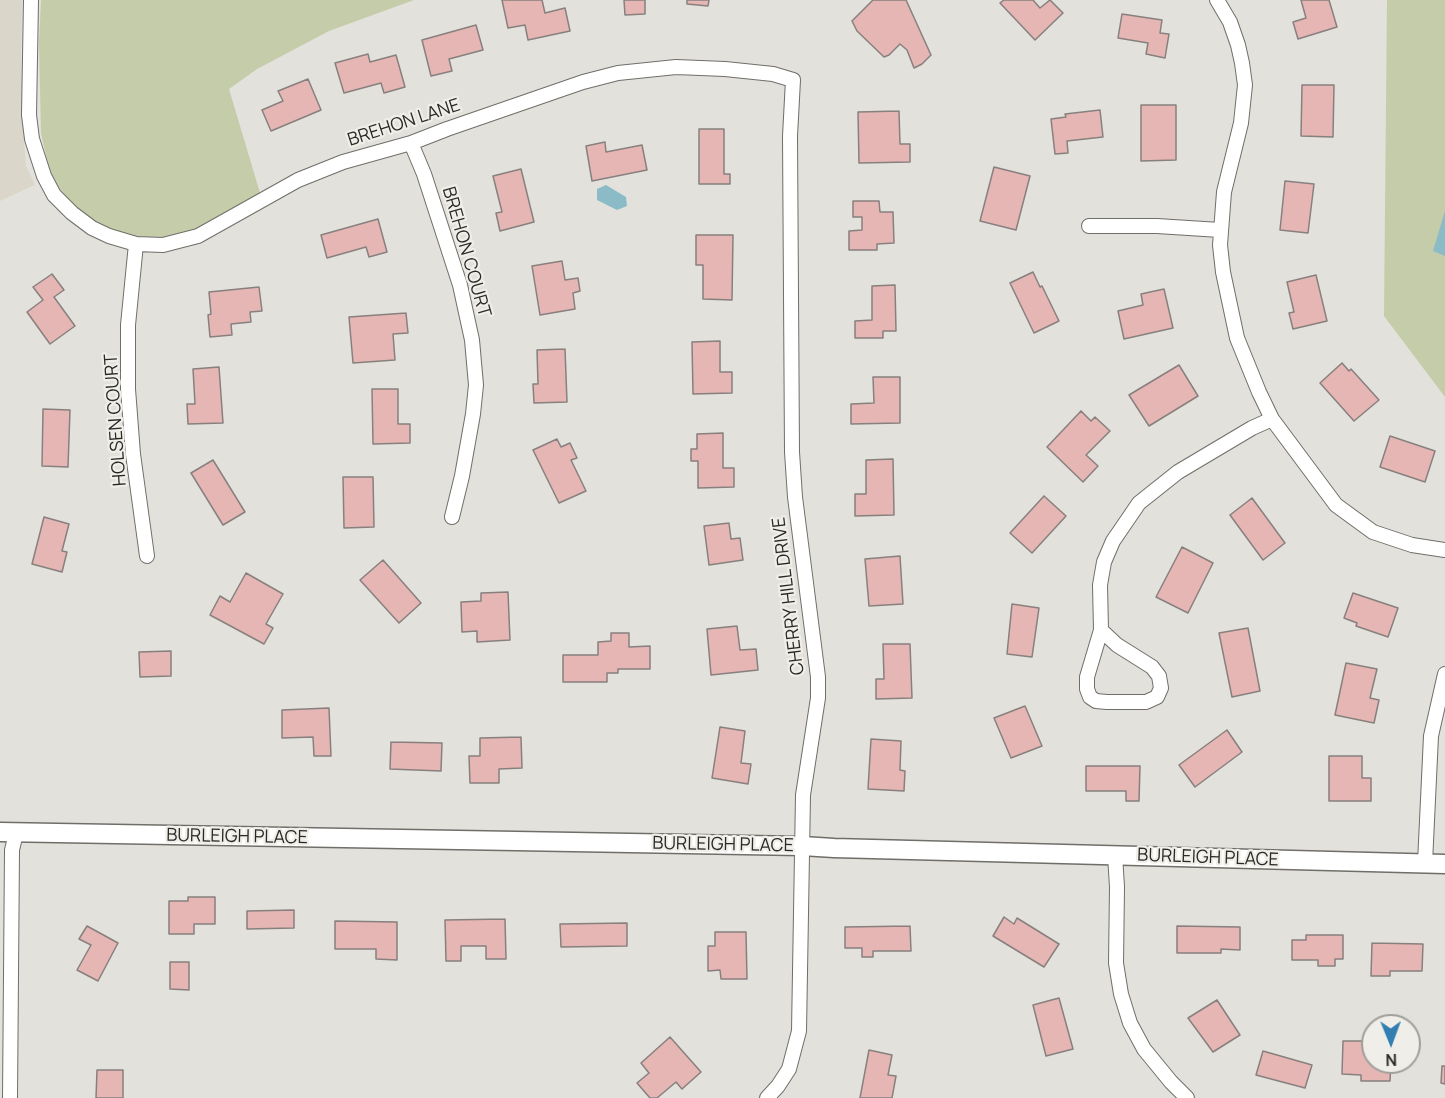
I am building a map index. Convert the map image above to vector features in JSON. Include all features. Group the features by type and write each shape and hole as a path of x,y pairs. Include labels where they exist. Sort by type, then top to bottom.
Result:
{"street":[{"name":"BREHON LANE","path":"31,0 29,115 32,139 44,176 54,195 92,228 136,244 163,245 198,236 298,180 343,162 411,143 560,90 618,73 646,69 686,68 773,74 793,80"},
{"path":"1217,0 1230,22 1238,45 1245,85 1241,123 1224,192 1220,230 1222,272 1237,338 1259,392 1272,419 1336,505 1374,532 1412,545 1445,550"},
{"name":"CHERRY HILL DRIVE","path":"767,1098 789,1068 799,1031 804,795 818,698 818,677 795,497 792,452 790,136 793,80"},
{"name":"BREHON COURT","path":"411,143 424,174 460,285 472,340 476,385 473,414 452,517"},
{"path":"1089,226 1157,226 1220,230"},
{"name":"HOLSEN COURT","path":"136,244 128,325 128,389 147,556"},
{"path":"1101,630 1117,645 1152,667 1159,675 1161,688 1157,697 1146,702 1136,702 1096,701 1090,697 1087,676 1101,630 1100,585 1104,562 1113,541 1139,503 1178,472 1252,428 1272,419"},
{"path":"1425,863 1431,736 1445,674"},
{"path":"8,833 12,850 10,1098"},
{"name":"BURLEIGH PLACE","path":"8,833 802,846 834,849 1445,864"},
{"path":"1116,855 1116,963 1121,994 1130,1023 1144,1049 1187,1098"}],"shaded area":[{"path":"0,0 22,0 24,141 26,166 35,185 0,201"}],"green space":[{"path":"41,0 414,0 329,31 257,69 229,89 260,193 194,230 173,237 155,239 116,234 95,223 77,210 51,178 41,133 39,43"},
{"path":"1387,0 1445,0 1445,397 1384,316"}],"water":[{"path":"606,185 626,197 627,206 617,210 597,200 597,189"},
{"path":"1445,211 1445,256 1433,251"}],"building":[{"path":"502,0 542,0 545,13 565,8 570,31 528,40 525,25 508,28"},
{"path":"624,0 645,0 645,14 625,15"},
{"path":"687,0 709,0 708,6 687,4"},
{"path":"873,0 906,0 931,55 922,64 914,68 907,50 900,44 884,57 857,31 852,21"},
{"path":"1004,0 1033,0 1040,8 1050,0 1063,13 1035,40 1000,3"},
{"path":"1301,0 1329,0 1337,27 1298,39 1293,22 1306,18"},
{"path":"1122,14 1162,20 1160,33 1169,34 1165,58 1146,54 1148,43 1118,38"},
{"path":"476,25 483,50 449,59 452,71 431,76 422,40"},
{"path":"368,54 370,62 396,55 405,87 384,93 381,83 344,93 335,63"},
{"path":"308,79 321,110 271,131 262,110 283,101 278,91"},
{"path":"1302,85 1334,85 1333,137 1301,136"},
{"path":"1141,105 1176,105 1176,160 1141,161"},
{"path":"1100,110 1103,137 1067,141 1068,153 1055,154 1051,119 1066,117 1065,114"},
{"path":"899,111 900,144 910,144 910,162 859,163 858,112"},
{"path":"699,129 724,129 724,174 730,174 730,184 699,184"},
{"path":"605,142 606,152 642,145 647,170 592,181 586,146"},
{"path":"994,167 1030,176 1016,230 980,221"},
{"path":"521,169 534,222 500,231 496,213 502,212 493,176"},
{"path":"1285,181 1314,184 1308,233 1280,230"},
{"path":"853,201 879,201 880,212 893,212 894,243 877,244 877,250 849,250 849,231 862,230 862,217 853,217"},
{"path":"378,219 387,252 369,257 366,247 327,258 321,235"},
{"path":"696,235 733,235 732,300 703,299 703,265 696,265"},
{"path":"562,261 565,280 578,278 580,291 573,293 575,309 540,315 532,266"},
{"path":"1033,272 1059,321 1034,333 1010,283"},
{"path":"52,274 64,290 54,297 75,326 50,344 27,312 43,300 33,287"},
{"path":"1316,275 1327,321 1293,329 1289,313 1294,312 1287,282"},
{"path":"895,285 896,331 883,331 883,338 855,338 855,321 872,320 872,286"},
{"path":"259,287 262,311 250,312 251,322 231,324 232,335 210,337 209,292"},
{"path":"1164,289 1173,328 1124,339 1118,311 1143,305 1141,294"},
{"path":"406,313 408,333 393,334 395,360 353,363 349,317"},
{"path":"720,341 720,372 732,372 732,393 693,394 692,342"},
{"path":"565,349 567,402 534,403 533,384 538,384 537,350"},
{"path":"1342,363 1349,371 1351,369 1379,400 1354,421 1320,383"},
{"path":"1179,365 1198,396 1149,426 1129,395"},
{"path":"219,367 223,423 188,424 187,404 195,404 193,369"},
{"path":"873,377 900,377 900,423 851,424 851,404 874,403"},
{"path":"372,389 398,389 398,424 410,424 410,443 373,444"},
{"path":"43,409 70,410 68,467 42,466"},
{"path":"1081,411 1091,421 1095,417 1110,431 1086,455 1098,466 1083,482 1047,447"},
{"path":"723,433 723,468 734,468 734,487 698,488 698,461 691,461 691,449 697,449 697,434"},
{"path":"1390,436 1435,451 1425,482 1380,467"},
{"path":"557,439 561,447 570,443 577,458 571,460 586,491 559,503 533,450"},
{"path":"893,459 894,515 855,516 855,494 866,494 866,460"},
{"path":"213,460 245,512 223,525 191,473"},
{"path":"343,477 373,477 374,527 344,528"},
{"path":"1044,496 1066,516 1032,553 1010,533"},
{"path":"1252,498 1285,543 1263,560 1230,515"},
{"path":"44,517 69,524 62,551 67,552 62,572 32,564"},
{"path":"729,523 731,539 740,538 743,560 709,565 704,526"},
{"path":"1182,547 1213,563 1188,613 1156,597"},
{"path":"900,556 903,604 869,606 865,559"},
{"path":"383,560 421,603 399,623 360,580"},
{"path":"246,573 283,594 266,624 273,628 264,644 210,615 220,596 230,602"},
{"path":"508,592 510,640 477,642 477,631 462,632 461,602 481,601 481,593"},
{"path":"1353,593 1398,608 1388,637 1356,626 1357,623 1344,618"},
{"path":"1012,604 1039,608 1032,657 1007,654"},
{"path":"737,626 740,650 756,649 758,670 711,675 707,629"},
{"path":"1248,628 1260,691 1232,697 1219,633"},
{"path":"611,633 629,633 629,647 650,646 650,669 618,669 618,673 607,673 607,682 563,682 563,655 598,655 598,642 611,641"},
{"path":"883,644 910,644 912,698 876,699 876,679 884,679"},
{"path":"171,651 171,676 140,677 139,652"},
{"path":"1346,663 1377,669 1370,698 1379,700 1374,723 1335,715"},
{"path":"1025,706 1042,746 1011,758 994,718"},
{"path":"329,708 331,756 314,756 313,737 282,738 282,710"},
{"path":"720,727 745,731 741,763 751,764 748,784 712,778"},
{"path":"1227,730 1242,752 1195,787 1179,765"},
{"path":"521,737 522,768 499,769 499,783 470,783 469,756 480,756 480,738"},
{"path":"871,739 901,741 900,770 905,771 904,791 868,789"},
{"path":"391,742 442,743 441,771 390,769"},
{"path":"1329,756 1362,756 1362,778 1371,778 1371,801 1329,801"},
{"path":"1086,766 1140,766 1139,801 1126,801 1126,791 1086,791"},
{"path":"188,897 215,897 215,924 194,924 194,934 169,934 169,901 188,901"},
{"path":"294,910 294,928 247,929 247,911"},
{"path":"1004,917 1014,924 1017,918 1059,944 1044,967 993,936"},
{"path":"505,919 506,959 486,959 486,946 461,946 461,961 446,961 445,920"},
{"path":"335,921 397,922 397,960 376,959 376,949 335,949"},
{"path":"627,923 627,946 561,947 560,924"},
{"path":"87,926 118,943 98,981 77,970 91,945 79,939"},
{"path":"910,926 911,951 873,951 873,957 862,957 862,948 845,948 845,927"},
{"path":"1177,926 1240,927 1240,950 1221,949 1221,953 1177,953"},
{"path":"715,932 746,932 747,979 721,979 720,970 708,971 708,946 715,946"},
{"path":"1306,935 1343,935 1343,959 1335,959 1335,966 1318,966 1318,960 1292,960 1292,940 1306,940"},
{"path":"1372,943 1423,944 1422,971 1390,971 1390,976 1371,976"},
{"path":"170,962 189,962 189,990 170,989"},
{"path":"1059,998 1073,1049 1046,1056 1033,1005"},
{"path":"1217,1000 1240,1035 1213,1052 1188,1018"},
{"path":"670,1037 701,1072 682,1089 676,1082 657,1098 650,1098 637,1083 649,1073 641,1063"},
{"path":"1343,1041 1361,1041 1361,1074 1390,1074 1390,1081 1361,1081 1361,1075 1342,1074"},
{"path":"869,1050 892,1055 888,1075 896,1076 892,1098 860,1098"},
{"path":"1263,1051 1312,1065 1305,1088 1256,1075"},
{"path":"1442,1066 1445,1066 1445,1084 1441,1083"},
{"path":"97,1070 123,1070 123,1098 96,1098"}]}
